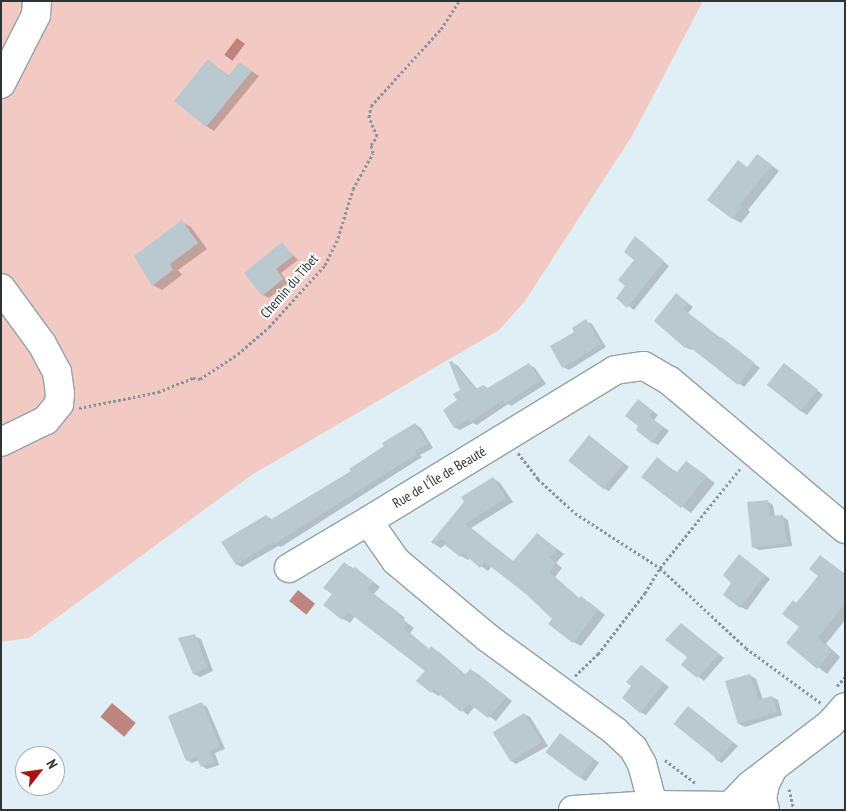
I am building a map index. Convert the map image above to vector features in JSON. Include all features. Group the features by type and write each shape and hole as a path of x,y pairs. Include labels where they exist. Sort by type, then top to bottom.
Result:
{"street":[{"path":"1,84 36,15 37,1"},
{"path":"1,288 42,344 57,372 60,384 59,404 46,420 1,442"},
{"name":"Rue de l'Île de Beauté","path":"289,568 616,370 644,366 670,382 845,529"},
{"path":"368,521 396,561 488,638 615,731 633,748 642,764 653,804"},
{"path":"573,810 653,804 736,808 749,786 832,723 845,707"},
{"path":"765,810 762,799 765,784 772,770"}],"path":[{"name":"Chemin du Tibet","path":"46,420 82,408 158,392 193,378 200,379 238,354 269,327 325,265 338,238 341,223 353,189 373,153 372,145 377,136 369,117 371,106 441,29 459,1"},
{"path":"506,437 538,479 574,512 660,568 746,648 822,703 816,709"},
{"path":"560,691 598,654 645,593 660,568 753,451"},
{"path":"638,757 653,755 668,762 702,786"}],"shaded area":[{"path":"1,1 703,1 632,136 525,301 499,330 253,474 29,638 1,642"},
{"path":"237,38 245,44 232,61 224,55"},
{"path":"298,590 315,604 306,615 289,601"},
{"path":"112,703 136,723 124,737 100,717"}],"building":[{"path":"208,59 228,76 240,62 252,71 206,127 174,101"},
{"path":"757,154 772,165 740,204 742,206 732,219 707,200 738,160 747,167"},
{"path":"182,220 198,243 170,264 173,270 152,286 134,256"},
{"path":"635,236 664,261 627,308 616,298 625,286 618,280 634,260 624,252"},
{"path":"282,242 293,256 276,269 283,279 262,296 244,273"},
{"path":"676,293 688,303 683,309 720,339 721,337 755,363 738,385 687,345 685,348 654,321"},
{"path":"586,319 601,344 562,368 550,346 574,332 572,328"},
{"path":"452,361 475,389 484,385 486,389 529,363 541,380 504,404 503,400 470,422 468,419 454,428 443,410 457,400 453,394 460,390 449,362"},
{"path":"784,363 818,389 801,412 767,385"},
{"path":"638,399 653,411 649,416 663,427 652,443 636,430 638,426 625,416"},
{"path":"415,423 428,444 415,451 417,454 274,544 273,542 236,565 221,542 266,515 270,520 351,471 349,469 384,446 382,443"},
{"path":"589,435 624,463 603,489 568,461"},
{"path":"657,457 676,473 686,461 707,476 681,508 641,477"},
{"path":"493,477 506,498 465,524 513,561 537,533 557,549 549,558 556,563 549,572 579,598 581,596 598,610 573,643 548,624 552,619 527,595 485,562 480,568 463,553 460,557 445,545 447,543 442,539 433,544 431,542 464,502 461,497"},
{"path":"768,500 770,516 783,515 787,543 752,548 747,502"},
{"path":"739,554 765,575 740,608 723,595 731,583 723,575"},
{"path":"820,555 845,574 845,603 818,638 832,651 817,669 786,643 799,627 782,614 793,600 796,603 818,576 809,569"},
{"path":"344,562 353,569 355,567 374,582 367,589 399,613 397,615 408,623 404,629 429,649 431,646 465,675 470,669 506,697 488,718 468,703 461,712 434,690 431,693 416,681 425,671 348,612 342,620 323,605 332,594 323,588"},
{"path":"681,623 719,654 697,678 681,665 687,657 665,640"},
{"path":"195,634 207,667 193,674 178,638"},
{"path":"641,665 664,683 640,713 622,698 631,686 626,682"},
{"path":"750,674 758,700 772,696 777,712 738,724 725,681"},
{"path":"202,702 220,747 210,751 214,762 201,767 196,757 186,761 168,716"},
{"path":"688,706 733,743 719,760 674,724"},
{"path":"524,713 542,742 511,761 493,733"},
{"path":"560,733 594,759 580,778 546,752"}]}
